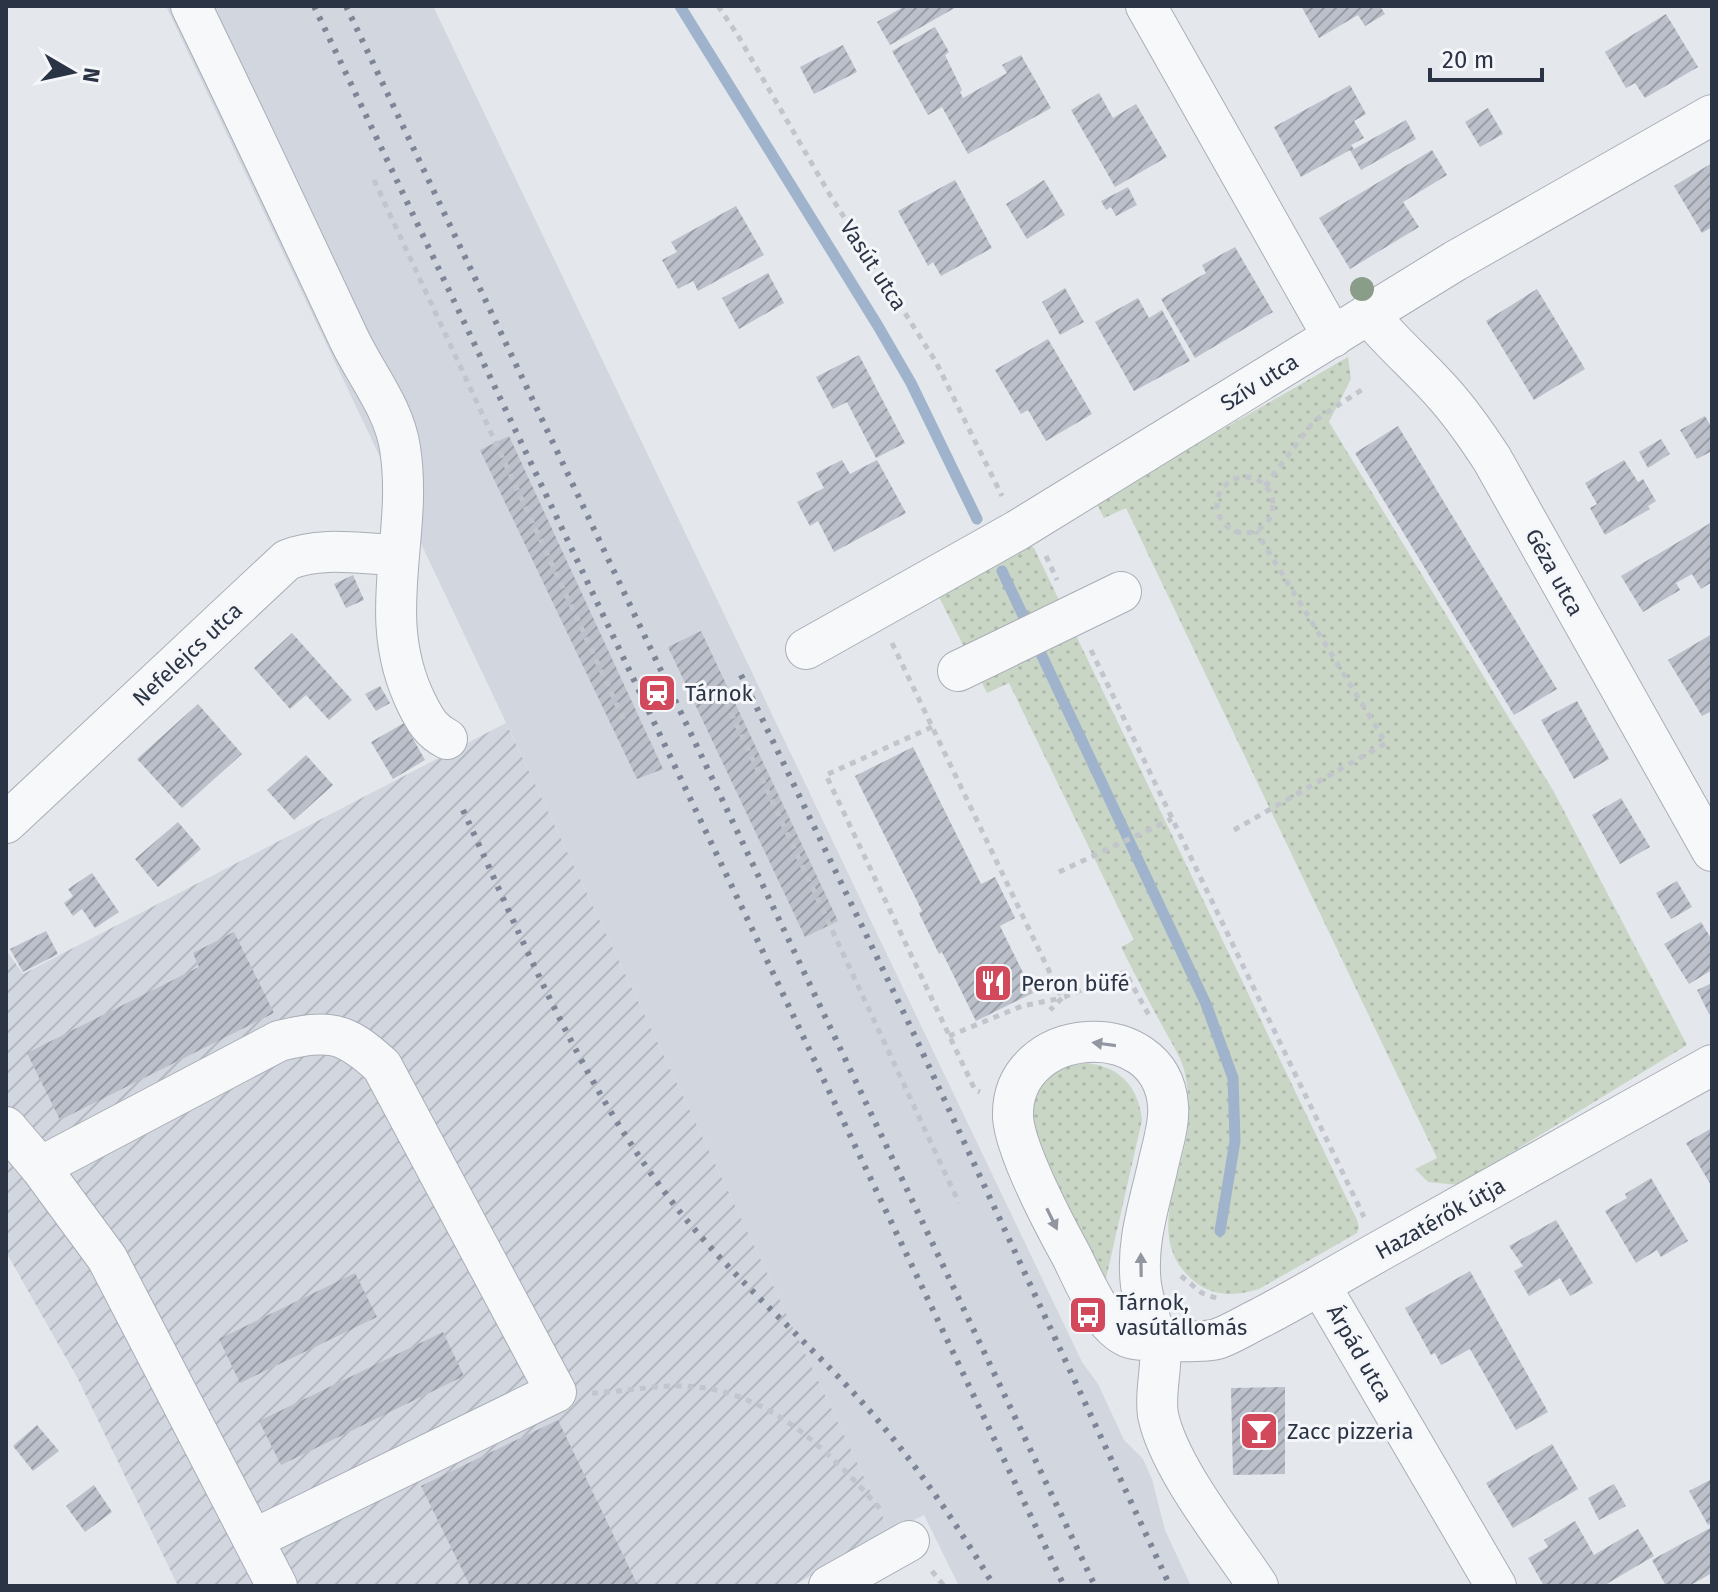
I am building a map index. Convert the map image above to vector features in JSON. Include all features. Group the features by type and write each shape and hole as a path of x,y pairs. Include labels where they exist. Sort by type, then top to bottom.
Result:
{"street":[{"path":"191,6 353,348 386,405 400,445 403,473 395,610 397,647 403,674 425,721 434,733 447,739"},
{"path":"1146,6 1333,337"},
{"name":"Szív utca","path":"806,649 1024,526 1455,261 1712,115"},
{"name":"Géza utca","path":"1368,314 1468,422 1492,459 1712,851"},
{"name":"Nefelejcs utca","path":"6,823 287,560 301,554 319,552 397,555"},
{"path":"958,671 1121,592"},
{"path":"40,1167 279,1041 321,1034 340,1035 359,1045 382,1066 556,1392 254,1539"},
{"path":"1014,1102 1017,1086 1027,1070 1059,1047 1084,1041 1107,1043 1139,1054 1153,1066 1161,1080 1168,1105 1161,1150 1142,1226 1140,1263 1142,1287 1159,1340 1157,1409 1172,1457 1258,1586"},
{"name":"Hazatérők útja","path":"1014,1102 1014,1129 1049,1215 1111,1326 1130,1339 1215,1340 1321,1287 1712,1065"},
{"path":"6,1127 40,1167 107,1258 277,1586"},
{"name":"Árpád utca","path":"1321,1287 1496,1586"},
{"path":"829,1586 909,1541"}],"path":[{"name":"Vasút utca","path":"718,6 830,195 936,362 1024,526 1065,619 1172,819 1380,1251"},
{"path":"374,180 624,720"},
{"path":"1265,486 1314,421 1366,387"},
{"path":"1240,478 1253,479 1265,486 1272,497 1273,511 1267,523 1256,531 1243,533 1231,530 1221,520 1217,510 1222,489 1240,478"},
{"path":"1234,830 1386,743 1256,531"},
{"path":"876,609 1062,998 1125,972 1157,1028"},
{"path":"721,691 959,1203"},
{"path":"932,727 826,775 975,1090 1014,1102"},
{"path":"1059,872 1172,819"},
{"path":"1177,1273 1202,1293 1227,1299"},
{"path":"556,1392 588,1394 689,1386 752,1402 796,1426 846,1470 944,1586"}],"shaded area":[{"path":"166,6 433,6 1082,1362 1098,1384 1124,1440 1143,1459 1152,1479 1165,1530 1191,1586 959,1586 924,1515 890,1532"},
{"path":"506,723 890,1532 792,1586 178,1586 78,1379 6,1252 6,950 23,974"}],"green space":[{"path":"1348,357 1351,379 1329,422 1554,792 1687,1045 1459,1185 1428,1182 1415,1169 1437,1158 1126,508 1104,518 1096,502"},
{"path":"1030,545 1357,1220 1357,1233 1259,1289 1234,1294 1218,1293 1202,1287 1180,1266 1172,1249 1168,1231 1169,1212 1189,1120 1183,1066 1121,947 1134,940 1009,683 987,693 937,593"},
{"path":"1087,1063 1109,1069 1126,1081 1136,1098 1142,1120 1105,1283 1033,1137 1031,1105 1044,1079 1071,1064"}],"building":[{"path":"905,6 958,6 890,45 877,22"},
{"path":"1301,6 1380,6 1385,14 1365,26 1358,15 1319,38"},
{"path":"1666,14 1698,67 1645,98 1635,83 1626,88 1605,52"},
{"path":"935,27 949,52 945,55 963,98 1007,73 1002,65 1021,55 1051,108 968,154 942,107 928,115 892,51"},
{"path":"843,45 857,72 814,94 800,67"},
{"path":"1350,85 1366,114 1354,121 1364,138 1351,145 1354,149 1406,120 1416,139 1361,170 1350,150 1301,177 1274,127"},
{"path":"1099,93 1113,118 1136,104 1167,157 1115,187 1071,110"},
{"path":"1488,108 1503,134 1480,147 1465,122"},
{"path":"1432,150 1447,175 1403,202 1419,227 1350,269 1319,218"},
{"path":"1712,163 1712,227 1702,233 1674,186"},
{"path":"955,180 992,248 941,276 933,262 928,266 898,211"},
{"path":"1044,180 1065,215 1027,239 1006,204"},
{"path":"1128,187 1137,205 1116,216 1111,207 1106,210 1101,201"},
{"path":"736,206 764,255 698,291 693,281 678,289 662,260 677,252 671,242"},
{"path":"1235,247 1273,312 1195,358 1161,299 1206,273 1202,265"},
{"path":"768,273 784,303 739,329 722,298"},
{"path":"1065,288 1084,322 1060,335 1042,302"},
{"path":"1537,289 1585,369 1534,400 1486,321"},
{"path":"1138,298 1149,318 1162,310 1190,361 1134,391 1095,322"},
{"path":"1048,339 1092,414 1046,441 1028,410 1021,414 995,370"},
{"path":"859,355 905,443 876,458 847,402 833,409 816,377"},
{"path":"1705,416 1712,428 1712,451 1697,459 1680,430"},
{"path":"1398,426 1557,689 1514,715 1355,453"},
{"path":"509,436 663,769 637,779 480,450"},
{"path":"1661,439 1670,454 1648,468 1639,452"},
{"path":"842,460 850,474 877,460 906,513 834,552 818,521 810,526 797,502 824,488 816,473"},
{"path":"1624,460 1638,482 1643,479 1656,501 1648,506 1650,509 1605,535 1590,508 1597,504 1585,483"},
{"path":"1712,522 1712,582 1701,589 1692,574 1676,583 1680,590 1643,612 1621,576"},
{"path":"353,575 364,600 346,608 334,584"},
{"path":"701,631 838,921 805,937 668,647"},
{"path":"292,633 352,700 329,720 306,695 290,709 254,668"},
{"path":"1712,634 1712,711 1702,716 1668,660"},
{"path":"380,686 390,703 376,711 365,694"},
{"path":"1577,701 1609,759 1574,779 1541,720"},
{"path":"198,704 242,754 182,808 137,759"},
{"path":"404,723 425,760 393,779 371,742"},
{"path":"913,747 981,884 995,877 1015,918 1000,926 1033,993 976,1021 942,952 939,954 919,913 922,911 855,776"},
{"path":"306,755 333,785 294,820 267,790"},
{"path":"1621,798 1650,847 1620,864 1592,815"},
{"path":"178,822 201,849 158,887 135,859"},
{"path":"92,873 119,912 95,928 82,909 73,916 64,903 73,896 68,889"},
{"path":"1677,881 1692,907 1671,919 1656,893"},
{"path":"1701,922 1712,940 1712,970 1689,984 1664,944"},
{"path":"46,931 58,954 23,972 10,949"},
{"path":"234,932 274,1013 60,1120 27,1053 199,967 193,953"},
{"path":"1712,983 1712,1013 1709,1014 1697,990"},
{"path":"1712,1128 1712,1187 1686,1143"},
{"path":"1651,1178 1688,1241 1661,1257 1657,1250 1636,1263 1605,1211"},
{"path":"1556,1220 1593,1283 1570,1296 1560,1278 1529,1296 1514,1271 1523,1266 1509,1246"},
{"path":"1470,1271 1548,1412 1516,1430 1470,1349 1441,1365 1435,1353 1431,1355 1405,1308"},
{"path":"355,1273 377,1317 240,1383 219,1339"},
{"path":"443,1332 464,1376 281,1465 259,1421"},
{"name":"Zacc pizzeria","path":"1285,1387 1285,1474 1233,1475 1231,1388"},
{"path":"558,1420 638,1586 470,1586 421,1486"},
{"path":"37,1425 59,1451 33,1471 13,1446"},
{"path":"1552,1444 1578,1489 1513,1528 1486,1483"},
{"path":"1710,1480 1712,1523 1708,1525 1689,1491"},
{"path":"1614,1484 1626,1506 1599,1520 1588,1498"},
{"path":"94,1485 112,1512 85,1532 66,1506"},
{"path":"1575,1521 1594,1555 1638,1529 1654,1556 1603,1586 1544,1586 1528,1558 1548,1547 1544,1540"},
{"path":"1712,1527 1712,1573 1689,1586 1666,1586 1652,1560"}],"waterway":[{"path":"680,6 878,326 911,383 977,519"},
{"path":"1002,571 1206,1004 1233,1078 1235,1141 1220,1231"}],"railway":[{"path":"314,6 1064,1586"},
{"path":"346,6 1095,1586"},
{"path":"741,675 913,1032 1170,1586"},
{"path":"463,810 534,967 586,1069 646,1166 701,1237 879,1421 932,1490 994,1586"}],"place":[{"name":"Tárnok","path":"657,693"},
{"name":"Peron büfé","path":"993,983"},
{"name":"Tárnok, vasútállomás","path":"1088,1315"},
{"name":"Zacc pizzeria","path":"1259,1431"}]}
